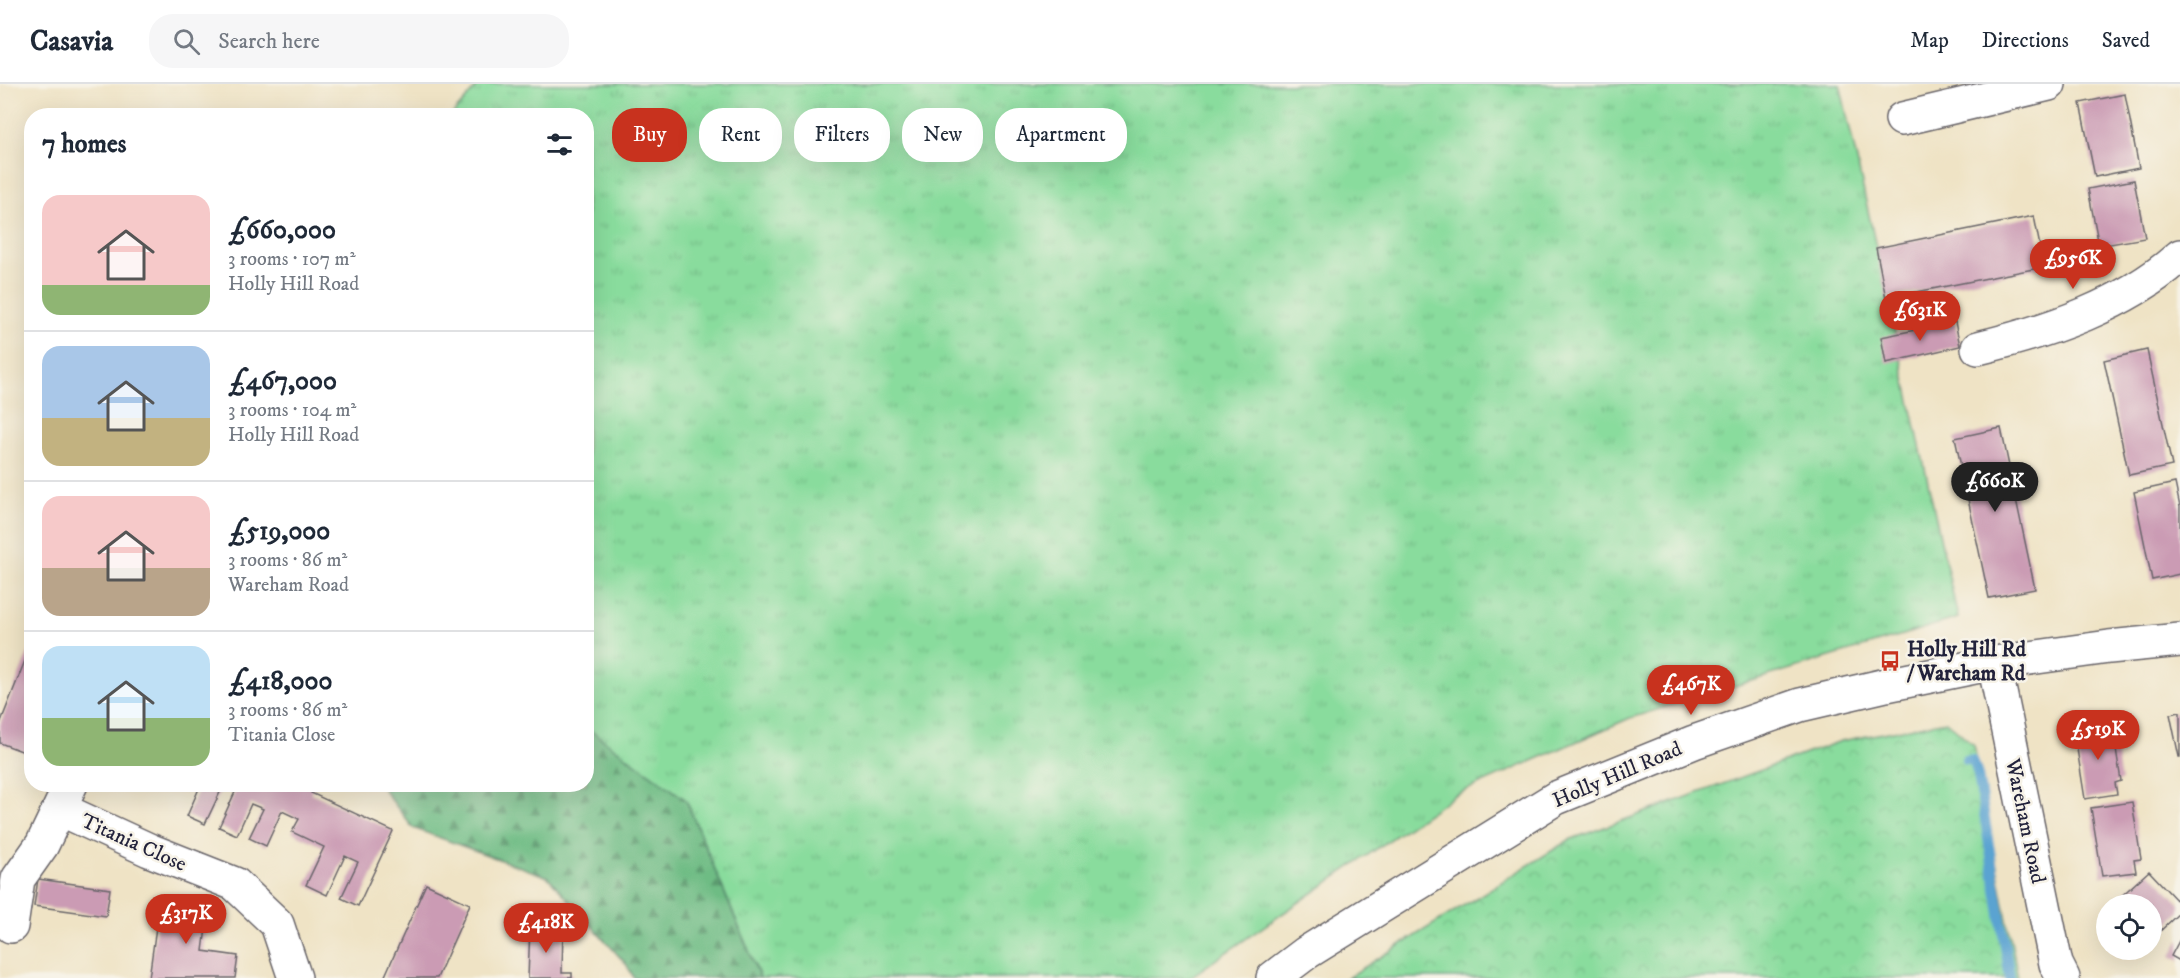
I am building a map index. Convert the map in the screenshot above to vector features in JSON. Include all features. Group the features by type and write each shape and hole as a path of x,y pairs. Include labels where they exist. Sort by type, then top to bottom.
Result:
{"street":[{"path":"1902,119 2049,84"},
{"path":"1978,348 2062,324 2154,280 2180,256"},
{"name":"Holly Hill Road","path":"1273,978 1306,952 1556,798 1694,742 1800,705 1994,663 2180,640"},
{"name":"Wareham Road","path":"1994,663 2056,964 2063,978"},
{"name":"Titania Close","path":"11,926 18,879 42,845 65,797 149,850 235,884 277,924 295,978"}],"green space":[{"path":"479,84 1840,84 1958,618 1630,718 1455,795 1189,978 760,978 686,800 594,733 594,108 458,108"},
{"path":"1946,721 1974,745 2018,978 1347,978 1569,840 1841,741"},
{"path":"594,733 686,800 760,978 634,978 626,964 548,877 413,828 385,792 594,792"}],"building":[{"path":"2125,94 2139,168 2095,177 2080,103"},
{"path":"2134,180 2145,238 2099,246 2088,189"},
{"path":"2034,216 2044,267 1886,298 1876,248"},
{"path":"1955,322 1960,346 1886,363 1881,337"},
{"path":"2147,350 2172,466 2129,475 2104,360"},
{"path":"2001,428 2035,589 1989,598 1955,438"},
{"path":"2175,483 2180,507 2180,574 2152,580 2134,492"},
{"path":"24,663 24,752 0,743 0,724"},
{"path":"2180,712 2180,757 2179,757 2170,714"},
{"path":"2112,723 2121,781 2115,783 2117,794 2085,799 2074,730"},
{"path":"198,792 220,792 205,824 187,816"},
{"path":"235,792 311,792 393,831 358,906 341,898 358,862 345,856 327,895 306,885 324,847 292,832 299,819 282,811 266,846 249,838 263,809 251,804 237,835 219,827"},
{"path":"2132,802 2141,859 2134,860 2136,872 2102,876 2091,808"},
{"path":"2149,871 2180,904 2180,912 2162,929 2162,894 2124,894"},
{"path":"38,879 110,889 106,916 34,906"},
{"path":"426,884 470,904 437,978 384,978"},
{"path":"160,898 209,905 203,951 238,956 235,978 149,978"},
{"path":"530,927 563,928 562,973 572,973 572,978 528,978"},
{"path":"2180,939 2180,961 2171,956"}],"waterway":[{"path":"1966,760 1973,760 1978,775 2010,978"}],"place":[{"name":"Holly Hill Rd / Wareham Rd","path":"1890,661"}]}
